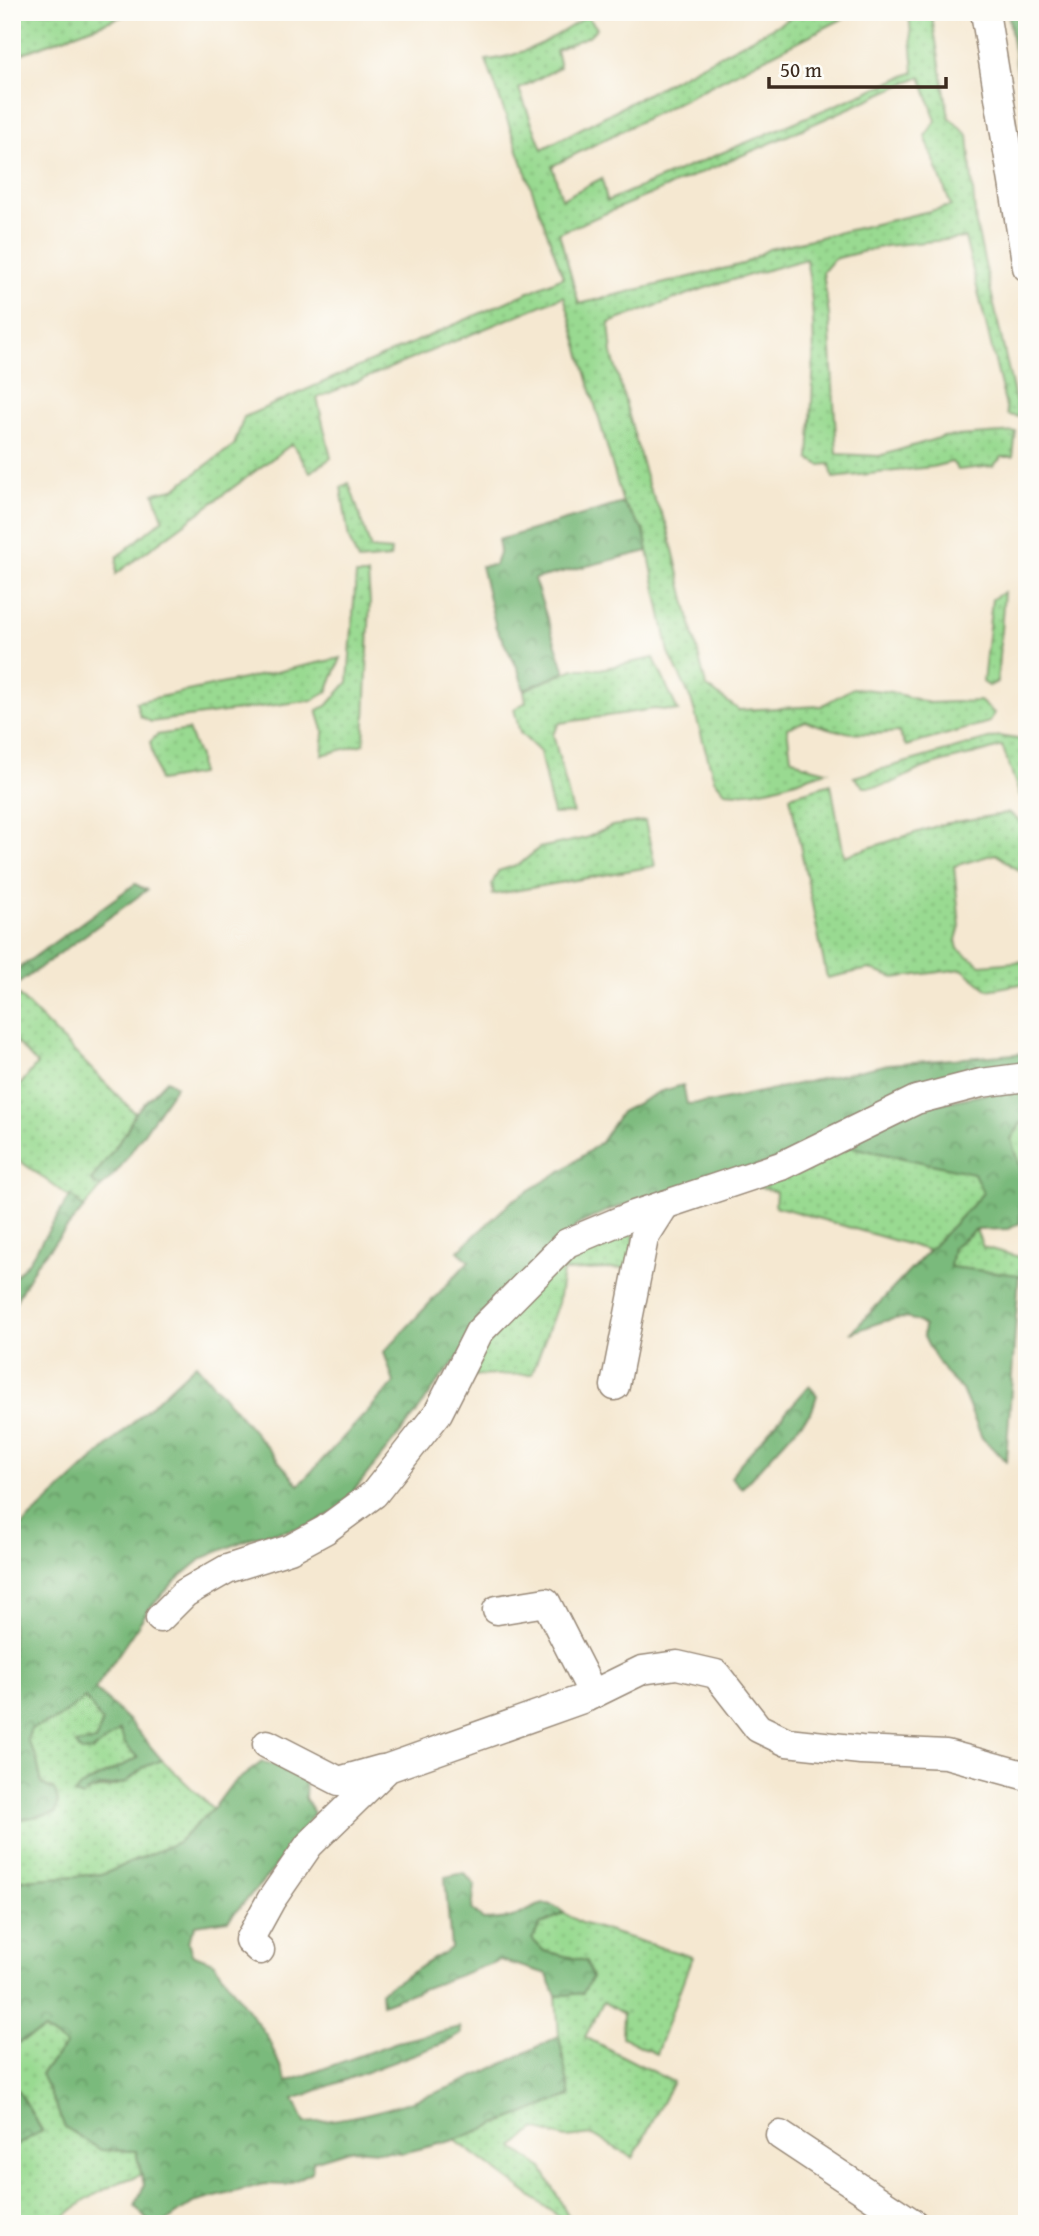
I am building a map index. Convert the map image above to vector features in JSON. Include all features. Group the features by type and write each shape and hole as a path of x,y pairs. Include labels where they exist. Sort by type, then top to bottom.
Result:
{"street":[{"path":"985,12 1027,267"},
{"path":"160,1618 185,1592 227,1569 290,1549 325,1530 374,1494 438,1413 480,1332 567,1243 666,1205 781,1166 916,1100 981,1083 1027,1077"},
{"path":"615,1386 644,1238 666,1205"},
{"path":"497,1610 546,1602 593,1694"},
{"path":"267,1744 339,1781 388,1768 593,1694 642,1670 677,1665 700,1668 716,1674 758,1728 786,1742 946,1755 1027,1776"},
{"path":"260,1950 249,1940 278,1889 309,1845 388,1768"},
{"path":"779,2135 914,2224"}],"green space":[{"path":"12,12 134,12 12,57"},
{"path":"802,12 856,12 552,166 562,199 602,178 607,201 914,72 909,12 931,12 949,117 968,135 976,224 1019,417 1008,415 965,238 885,246 834,259 823,272 829,315 837,454 879,456 942,437 1016,432 1013,457 1002,457 993,466 958,470 952,462 932,467 833,478 830,464 820,465 809,459 813,334 806,259 708,287 609,323 612,354 649,488 667,525 706,686 739,710 821,706 853,688 891,692 929,703 980,701 994,713 990,722 906,746 898,732 851,733 806,721 787,728 791,757 803,765 827,771 764,790 725,792 714,779 691,699 669,653 644,531 623,503 564,296 317,398 331,458 310,472 292,444 116,574 117,557 163,519 154,493 174,489 234,445 244,417 563,277 486,60 526,50 587,16 597,28 589,36 556,50 560,67 519,89 542,149","holes":["921,76 936,121 925,136 951,206 769,249 743,264 579,304 559,233"]},
{"path":"1008,12 1027,12 1027,134"},
{"path":"349,483 371,549 391,551 390,558 358,561 349,539 341,487"},
{"path":"623,503 644,531 648,551 534,579 565,672 524,690 518,669 496,628 481,566 495,565 500,550 498,540"},
{"path":"356,575 368,575 370,602 364,744 322,755 324,733 317,710 327,706 348,682"},
{"path":"1004,592 997,682 989,686 983,682 992,599"},
{"path":"341,658 327,692 313,700 151,722 140,716 136,702"},
{"path":"654,658 678,711 654,709 560,723 553,734 573,813 553,814 540,752 520,733 514,709 526,702 524,690 574,669 600,669"},
{"path":"188,730 199,757 200,774 159,781 150,742 157,735"},
{"path":"999,736 1027,742 1027,798 1020,796 1002,746 926,767 884,785 864,787 854,777"},
{"path":"831,784 844,856 943,824 1009,813 1027,826 1027,874 995,854 954,866 960,926 956,940 958,949 981,965 1027,961 1027,983 988,990 962,969 894,978 869,969 827,978 790,796"},
{"path":"645,821 655,866 491,895 494,894 492,884 498,871 520,864 539,848 586,838 612,826"},
{"path":"135,884 147,890 12,988 12,973"},
{"path":"12,989 135,1113 126,1132 91,1181 101,1188 84,1208 12,1155 12,1095 37,1064 12,1038"},
{"path":"1027,1053 1027,1069 767,1163 609,1210 577,1225 443,1375 418,1411 339,1509 310,1526 253,1537 203,1558 174,1582 149,1609 95,1689 130,1722 162,1760 144,1767 125,1783 104,1786 87,1792 82,1797 74,1794 80,1787 138,1758 125,1744 120,1730 92,1751 81,1752 76,1744 96,1741 102,1722 85,1698 57,1719 31,1729 27,1740 36,1757 42,1784 55,1791 58,1802 56,1813 17,1820 12,1824 12,1535 196,1364 299,1485 394,1383 384,1352 469,1261 458,1251 512,1201 566,1168 601,1142 621,1112 659,1092 683,1085 687,1104 714,1102 889,1064"},
{"path":"167,1080 176,1086 119,1169 101,1188 91,1181 126,1132 135,1113"},
{"path":"1027,1086 1027,1122 1021,1123 1011,1139 1021,1173 1020,1223 1009,1229 975,1230 953,1247 950,1267 1019,1275 1006,1461 982,1438 962,1390 946,1374 929,1347 923,1335 924,1326 916,1321 898,1318 851,1333 983,1193 974,1173 842,1145 910,1109"},
{"path":"1027,1122 1027,1187 1021,1187 1021,1173 1011,1139 1021,1123"},
{"path":"842,1145 974,1173 984,1193 931,1251 775,1206 776,1192 755,1186"},
{"path":"71,1195 84,1208 36,1264 12,1308 12,1280 29,1261"},
{"path":"636,1221 630,1268 563,1271 558,1303 532,1374 465,1376 499,1321 570,1254"},
{"path":"976,1230 983,1247 1027,1259 1027,1277 950,1267 953,1247"},
{"path":"809,1386 817,1395 812,1411 742,1488 731,1478 737,1467"},
{"path":"85,1698 102,1722 96,1741 81,1752 120,1730 125,1744 138,1758 92,1780 87,1792 125,1783 144,1767 162,1760 213,1809 178,1842 104,1874 22,1880 12,1874 12,1824 17,1820 56,1813 55,1791 42,1784 36,1757 27,1740 31,1729 57,1719"},
{"path":"262,1762 306,1771 305,1798 314,1813 273,1870 228,1920 196,1925 188,1941 192,1954 213,1962 267,2036 287,2082 397,2042 460,2027 461,2034 447,2042 294,2099 305,2123 372,2112 436,2093 559,2036 570,2096 455,2140 403,2153 352,2149 313,2161 312,2172 286,2185 264,2184 193,2203 163,2224 150,2224 135,2206 144,2185 136,2151 101,2150 65,2127 41,2074 66,2045 44,2030 12,2046 12,1874 22,1880 104,1874 178,1842 213,1809 231,1785"},
{"path":"464,1873 475,1885 472,1909 483,1920 509,1918 544,1904 550,1904 564,1913 540,1925 532,1939 544,1951 586,1961 592,1977 583,1993 556,1996 547,1974 500,1960 382,2004 381,1991 451,1948 445,1877"},
{"path":"564,1913 581,1923 692,1957 656,2054 622,2037 623,2014 603,2002 585,2037 673,2082 633,2158 593,2135 566,2138 535,2129 514,2148 542,2168 573,2224 569,2224 455,2140 569,2096 559,2036 556,1996 583,1993 586,1961 544,1951 532,1939 540,1925"},
{"path":"44,2030 66,2045 41,2074 101,2150 136,2151 141,2175 96,2194 57,2224 12,2224 12,2148 42,2130 17,2090 12,2093 12,2046"},
{"path":"18,2090 42,2131 12,2148 12,2093"}]}
